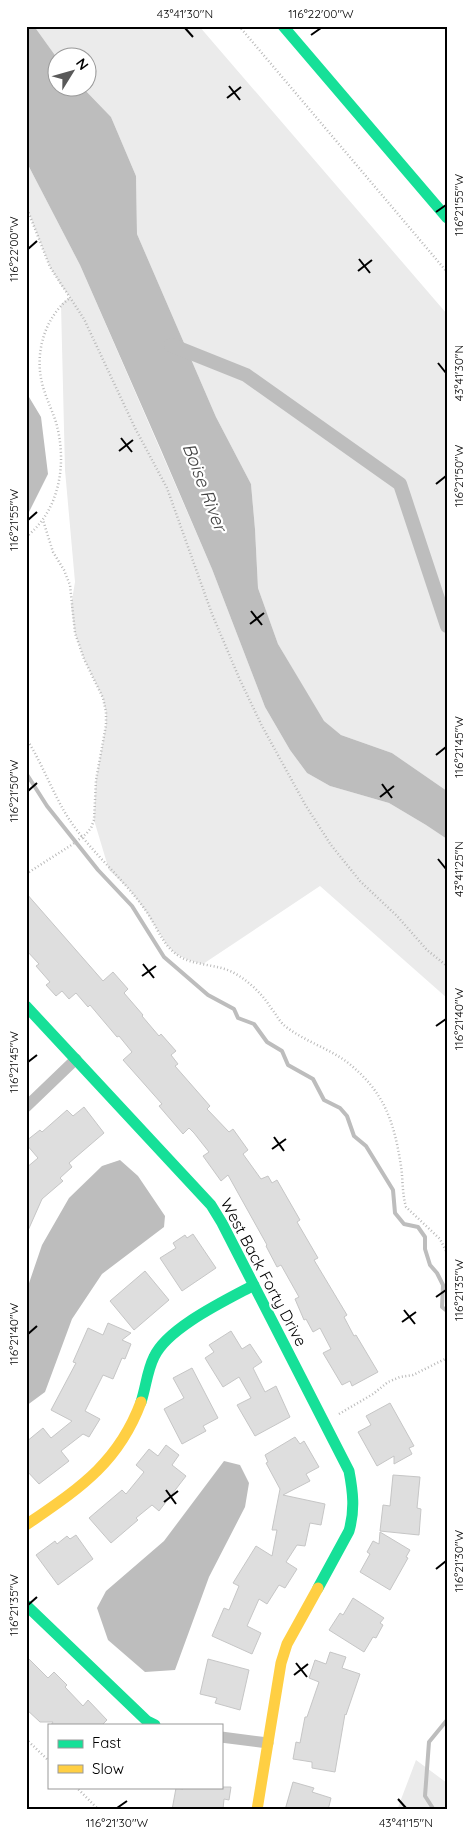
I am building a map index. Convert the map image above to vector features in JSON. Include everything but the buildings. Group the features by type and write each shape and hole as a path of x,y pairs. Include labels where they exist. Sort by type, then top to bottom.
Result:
{"street":[{"path":"283,26 447,218"},
{"name":"West Back Forty Drive","path":"26,1006 211,1205 254,1284 349,1471 354,1495 353,1520 349,1531 287,1644 281,1663 268,1743"},
{"path":"26,1107 76,1059"},
{"path":"26,1525 86,1481 119,1446 130,1428 156,1351 186,1325 226,1299 254,1284"},
{"path":"26,1605 132,1707 153,1724"},
{"path":"222,1736 268,1743 257,1810"}],"path":[{"path":"238,26 447,272"},
{"path":"26,206 50,267 84,319 135,428 167,488 212,614 240,680 306,806 331,845 360,881 397,916 427,950 447,966"},
{"path":"26,537 43,520 55,498 60,478 60,444 57,426 43,390 39,356 44,335 52,316 61,304 70,298"},
{"path":"26,874 79,840 91,828 94,820 96,780 106,725 103,698 84,659 75,633 70,585 64,570 53,552 43,520"},
{"path":"26,738 60,804 83,837 146,910 167,945 176,954 189,960 216,966 235,974 255,987 282,1024 346,1061 367,1081 385,1105 394,1130 406,1207 440,1239 447,1253"},
{"path":"339,1414 373,1394 388,1382 400,1377 413,1375 447,1358"},
{"path":"26,1739 48,1760"},
{"path":"77,1788 99,1810"}],"shaded area":[{"path":"34,26 199,26 447,314 447,791 392,753 341,735 323,721 278,644 258,588 251,484 216,417 137,234 136,176 111,117 93,98 98,98 98,48 50,48"},
{"path":"26,161 80,265 212,569 265,707 290,750 307,773 330,786 389,803 447,839 447,998 320,886 203,964 176,954 167,945 129,889 109,870 94,820 96,780 106,725 106,712 103,698 84,659 75,633 71,606 75,582 65,470 61,304 70,297 50,267 26,206"},
{"path":"416,1760 447,1783 447,1810 397,1810"}],"water":[{"name":"Boise River","path":"26,26 34,26 50,48 48,48 48,98 93,98 111,117 136,176 137,234 216,417 251,484 258,588 278,644 324,721 341,735 392,753 447,791 447,839 389,803 330,786 307,773 290,750 265,707 212,569 80,265 26,161"},
{"path":"26,392 41,417 48,474 26,518"},
{"path":"120,1160 138,1176 165,1216 164,1227 102,1274 72,1319 45,1392 26,1406 26,1292 42,1245 69,1198 102,1166"},
{"path":"224,1461 240,1465 249,1483 245,1507 209,1577 175,1670 145,1672 108,1640 97,1608 106,1591 164,1541"}],"waterway":[{"path":"171,345 246,375 400,484 447,626"},
{"path":"26,773 47,806 98,870 132,906 164,957 208,995 234,1009 238,1018 254,1024 267,1042 282,1051 288,1065 313,1079 324,1100 340,1108 347,1116 354,1136 366,1146 393,1190 395,1213 404,1224 418,1227 425,1237 425,1249 430,1265 437,1273 443,1285 442,1307 447,1311"},
{"path":"434,1810 425,1796 429,1742 447,1720"}],"traffic: fast":[{"path":"283,26 447,218"},
{"path":"26,1006 211,1205 349,1471 353,1501 349,1531 318,1588"},
{"path":"141,1402 148,1373 154,1357 161,1346 184,1325 254,1285"},
{"path":"26,1605 147,1721 153,1724"}],"traffic: slow":[{"path":"26,1525 79,1487 108,1459 132,1424 141,1402"},
{"path":"257,1810 281,1663 287,1644 318,1588"}]}
